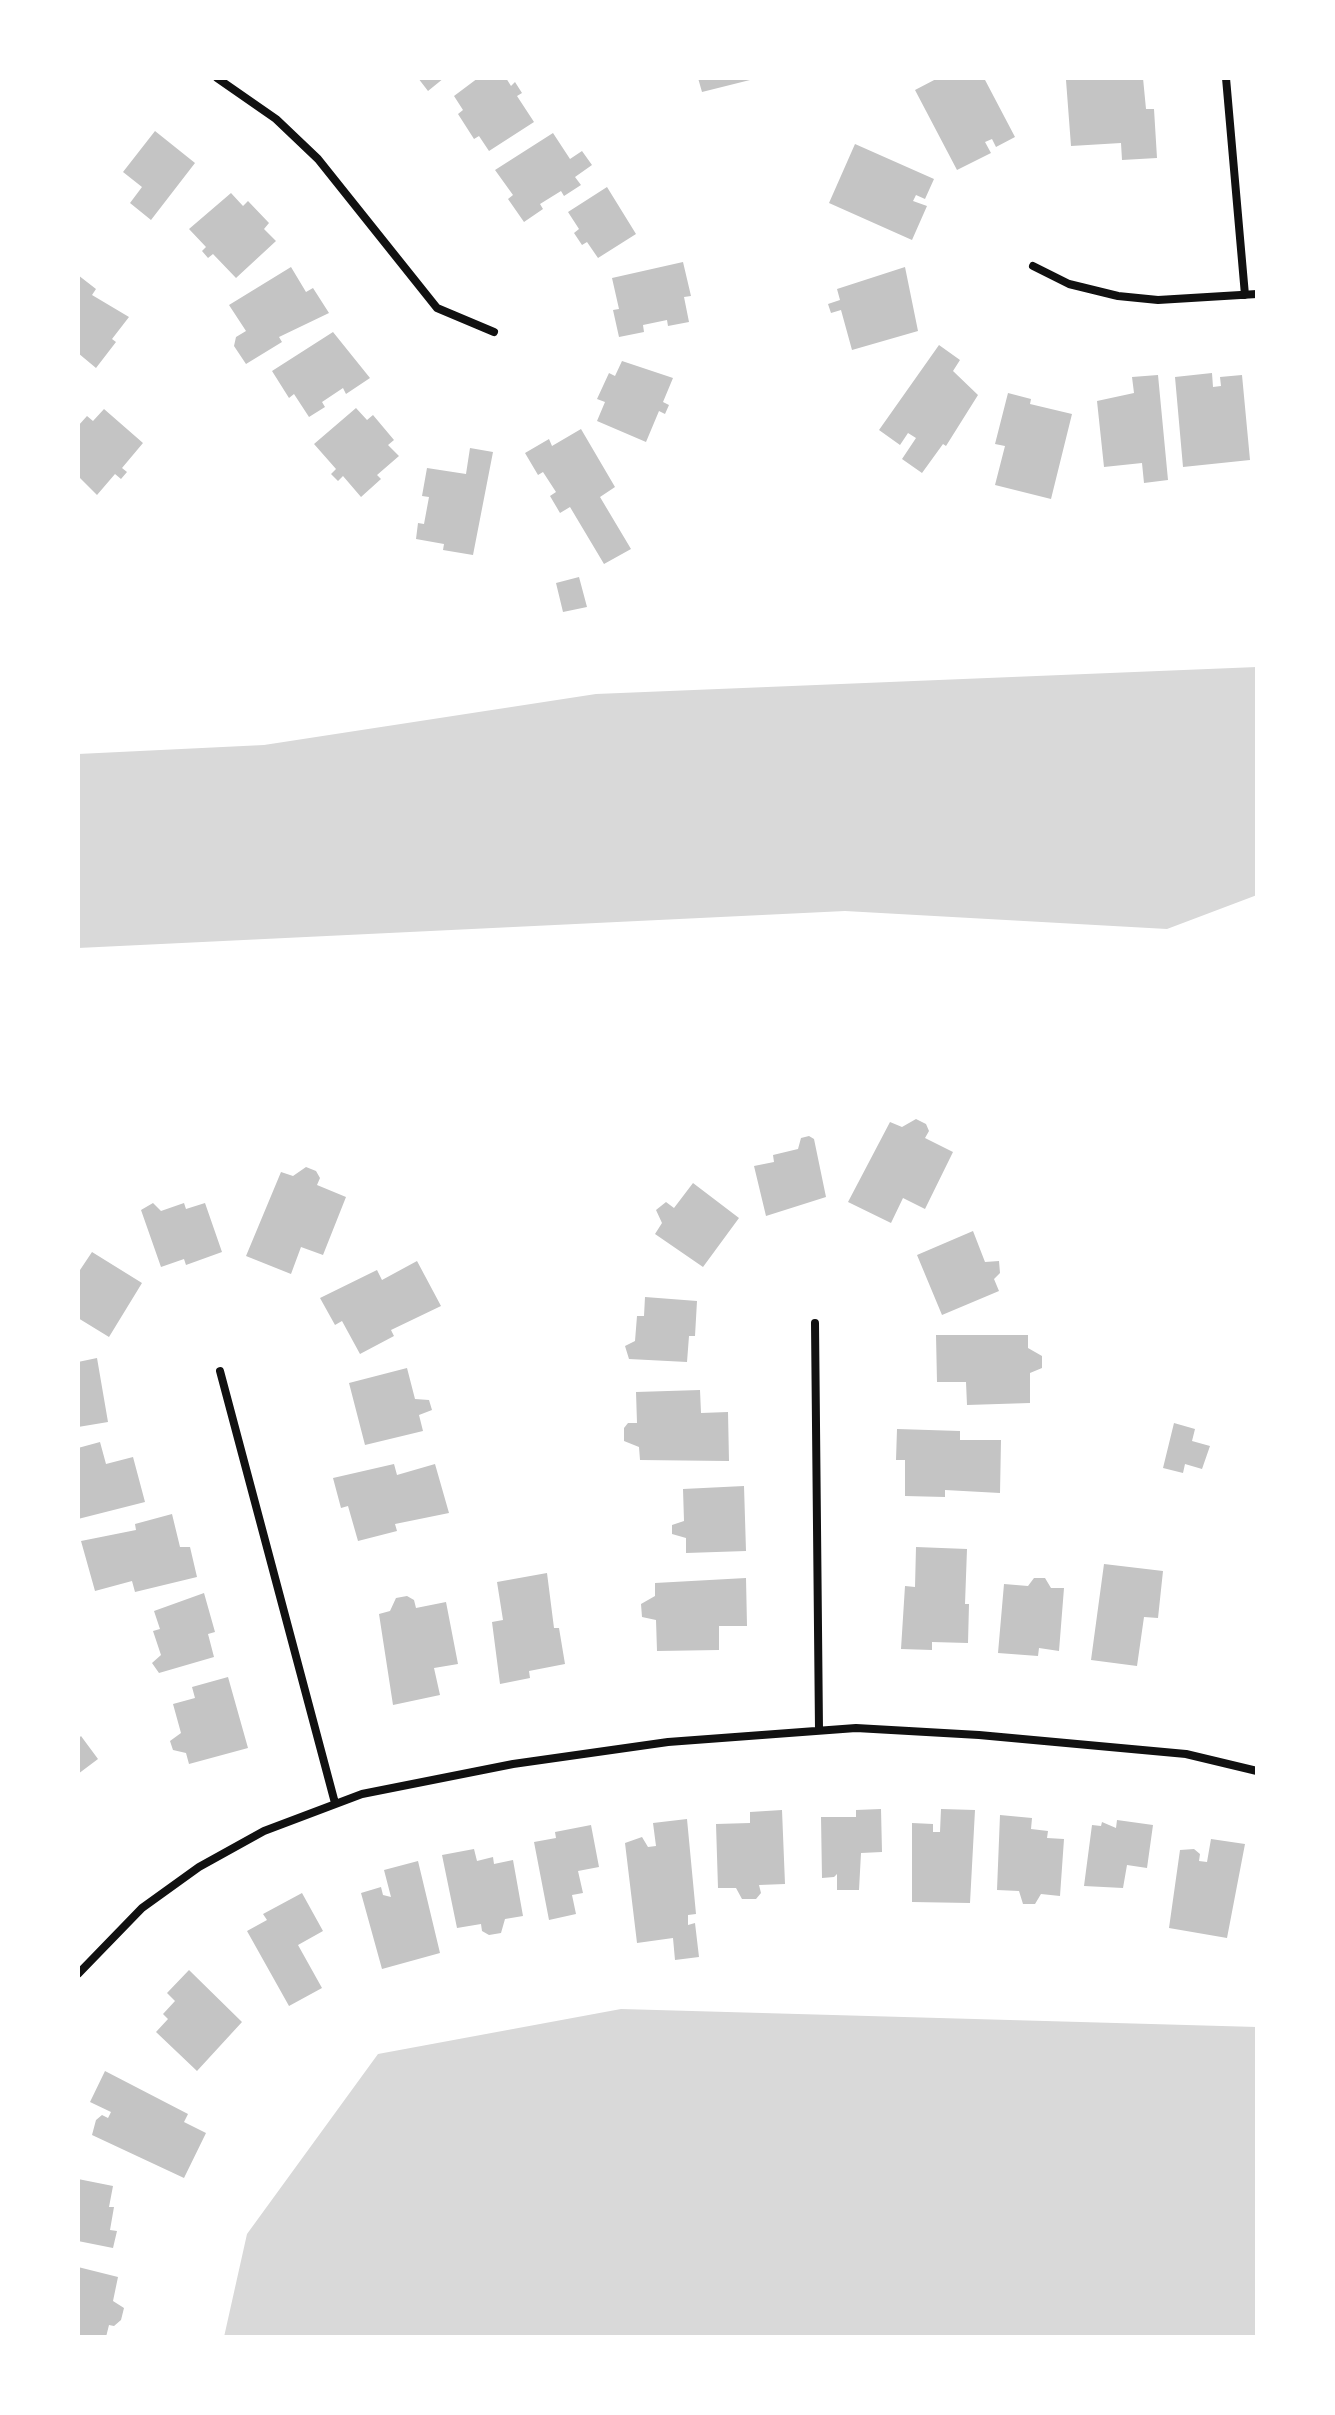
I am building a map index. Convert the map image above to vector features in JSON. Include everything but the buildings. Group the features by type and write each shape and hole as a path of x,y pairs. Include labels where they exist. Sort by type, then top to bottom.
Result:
{"street":[{"path":"217,78 276,119 318,159 437,308 494,332"},
{"path":"1226,78 1245,295"},
{"path":"1033,266 1069,284 1118,296 1158,300 1257,294"},
{"path":"815,1323 819,1730"},
{"path":"220,1371 335,1803"},
{"path":"78,1974 142,1908 199,1867 264,1831 335,1803 513,1764 668,1742 856,1728 1027,1739 1186,1754 1257,1771"}],"shaded area":[{"path":"1257,667 1257,895 1167,929 845,911 78,948 78,754 264,745 596,694"},
{"path":"621,2009 1257,2027 1257,2337 224,2337 247,2234 378,2054"}]}
